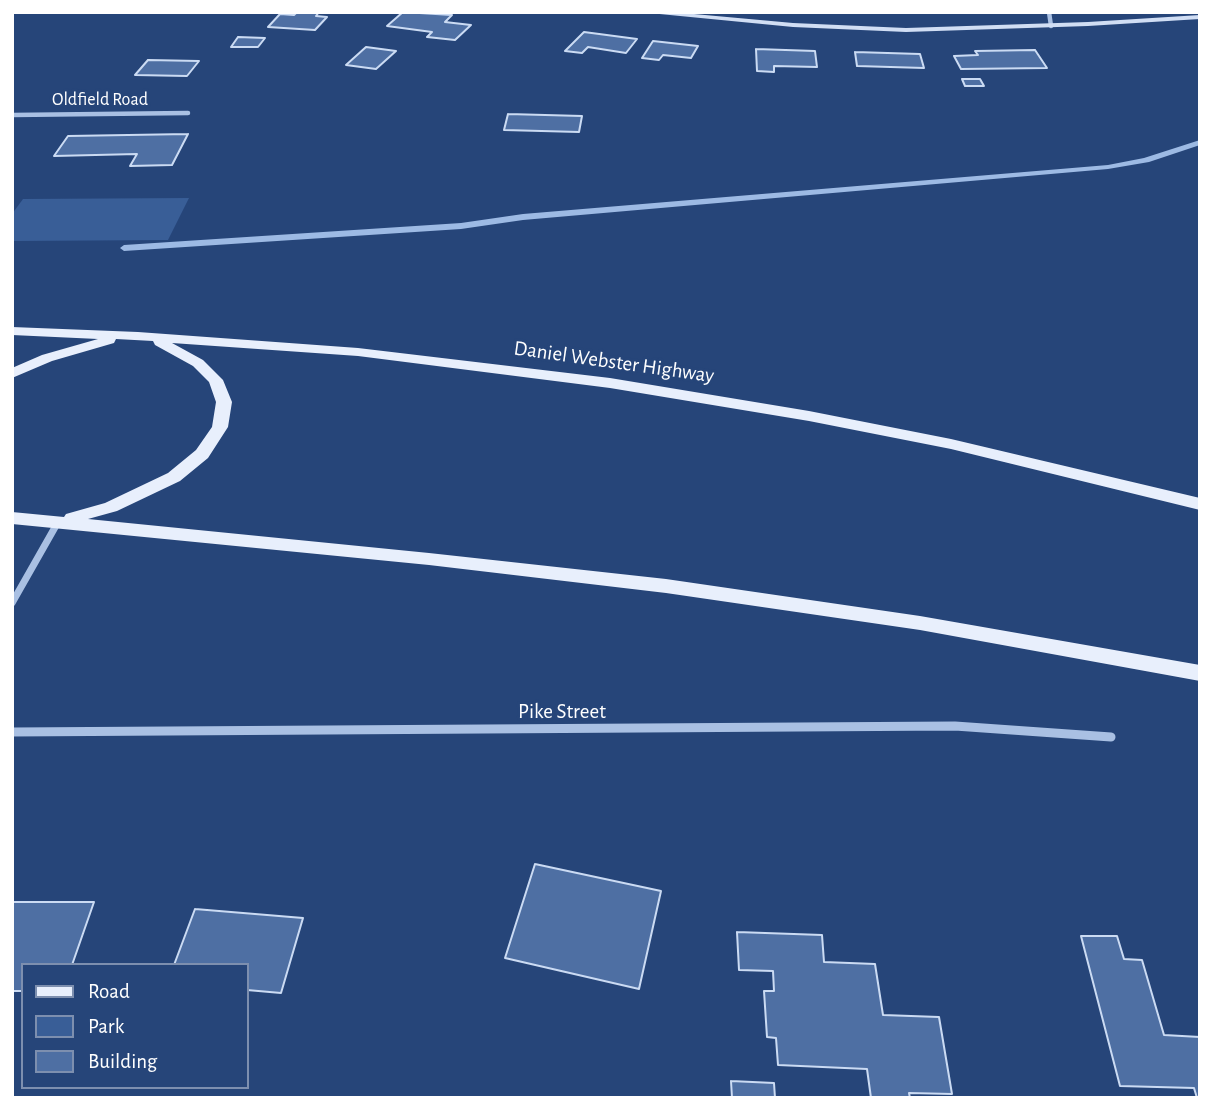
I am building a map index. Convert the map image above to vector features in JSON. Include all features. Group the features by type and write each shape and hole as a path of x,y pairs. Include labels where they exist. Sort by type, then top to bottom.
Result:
{"main road":[{"name":"Daniel Webster Highway","path":"12,331 138,336 358,352 546,373 663,391 951,444 1200,504"},
{"path":"12,374 70,350 107,340 138,336 173,347 208,371 222,390 224,402 220,427 202,454 164,483 111,507 58,522"},
{"path":"12,518 666,586 920,623 1200,673"}],"street":[{"path":"643,12 846,28 956,30 1200,17"},
{"path":"1049,12 1051,26"},
{"name":"Oldfield Road","path":"12,115 188,113"},
{"path":"12,603 58,522"},
{"name":"Pike Street","path":"12,732 955,726 1111,737"}],"green space":[{"path":"189,198 168,240 12,241 12,214 23,199"}],"building":[{"path":"297,12 319,12 316,16 327,17 315,30 268,27 280,14 294,15"},
{"path":"403,12 452,15 445,22 471,25 455,40 427,37 432,32 387,26"},
{"path":"584,32 637,39 626,53 588,47 582,53 565,51"},
{"path":"238,37 265,38 258,47 231,47"},
{"path":"653,41 698,46 691,58 663,55 659,60 642,58"},
{"path":"366,47 396,51 376,69 346,65"},
{"path":"756,49 815,51 817,67 774,66 774,72 757,71"},
{"path":"1035,50 1047,68 961,69 954,56 978,55 975,51"},
{"path":"855,52 920,54 924,68 857,66"},
{"path":"148,60 199,61 187,76 135,75"},
{"path":"962,79 980,79 984,86 965,86"},
{"path":"508,114 582,116 579,132 504,130"},
{"path":"188,134 172,165 130,166 137,154 54,156 68,136"},
{"path":"535,864 661,891 639,989 505,958"},
{"path":"12,902 94,902 73,963 21,963 21,991 12,991"},
{"path":"195,909 303,918 281,993 248,990 248,963 175,963"},
{"path":"737,932 822,935 824,962 875,964 883,1015 939,1017 952,1094 909,1093 910,1098 871,1098 867,1069 778,1065 776,1038 767,1037 764,991 774,991 773,971 739,970"},
{"path":"1081,936 1117,936 1124,959 1142,960 1164,1035 1200,1037 1200,1098 1197,1098 1194,1088 1120,1086"},
{"path":"731,1081 774,1083 775,1098 732,1098"}],"waterway":[{"path":"124,248 461,226 523,217 1108,167 1146,160 1200,142"}]}
